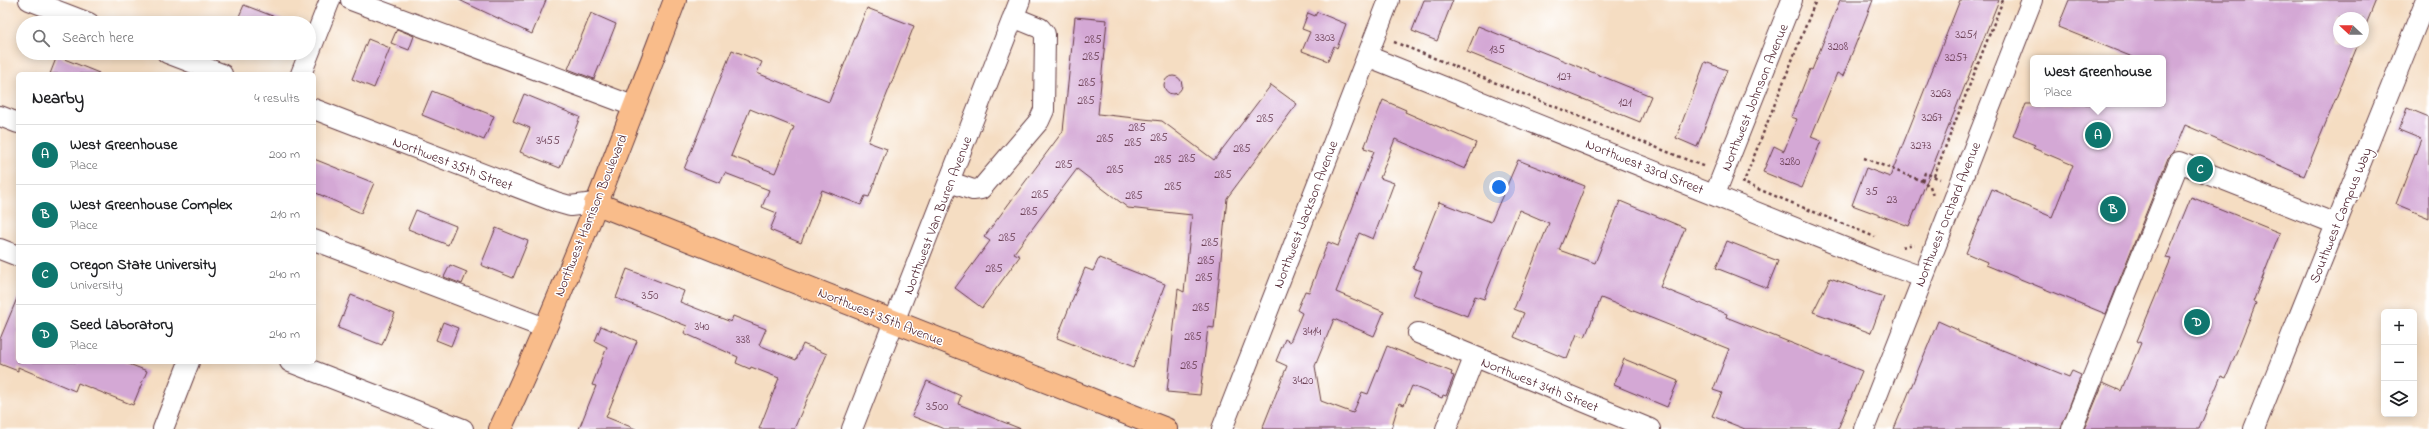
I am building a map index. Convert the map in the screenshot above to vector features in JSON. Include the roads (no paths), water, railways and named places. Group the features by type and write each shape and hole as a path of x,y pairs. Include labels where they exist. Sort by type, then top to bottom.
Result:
{"main road":[{"name":"Northwest Harrison Boulevard","path":"500,429 545,328 675,0"},
{"name":"Northwest 35th Avenue","path":"595,204 1166,429"}],"street":[{"path":"29,0 71,16"},
{"path":"316,36 330,0"},
{"path":"351,0 633,106"},
{"name":"Northwest Jackson Avenue","path":"1222,429 1389,0"},
{"name":"Northwest Johnson Avenue","path":"1715,194 1792,0"},
{"name":"Northwest Orchard Avenue","path":"1864,429 1922,277 2032,0"},
{"name":"Southwest Campus Way","path":"2254,429 2426,0"},
{"path":"950,182 973,190 981,189 1039,120 1044,110 1045,34 1017,8"},
{"name":"Northwest Van Buren Avenue","path":"852,429 896,322 1017,8"},
{"name":"Northwest 33rd Street","path":"1367,56 1735,202 1880,262 1922,277"},
{"path":"185,60 217,72"},
{"path":"302,72 306,60"},
{"name":"Northwest 35th Street","path":"316,110 556,202 570,206 595,204"},
{"path":"0,116 16,122"},
{"path":"2072,429 2179,162 2336,224"},
{"path":"316,241 545,328"},
{"path":"0,249 16,255"},
{"name":"Northwest 34th Street","path":"1418,333 1474,358 1650,429"},
{"path":"1446,429 1474,358"},
{"path":"163,429 188,364"},
{"path":"295,364 463,429"}],"place":[{"name":"West Greenhouse","path":"2098,135"},
{"name":"Oregon State University","path":"2200,169"},
{"name":"West Greenhouse Complex","path":"2113,209"},
{"name":"Seed Laboratory","path":"2197,322"}]}
